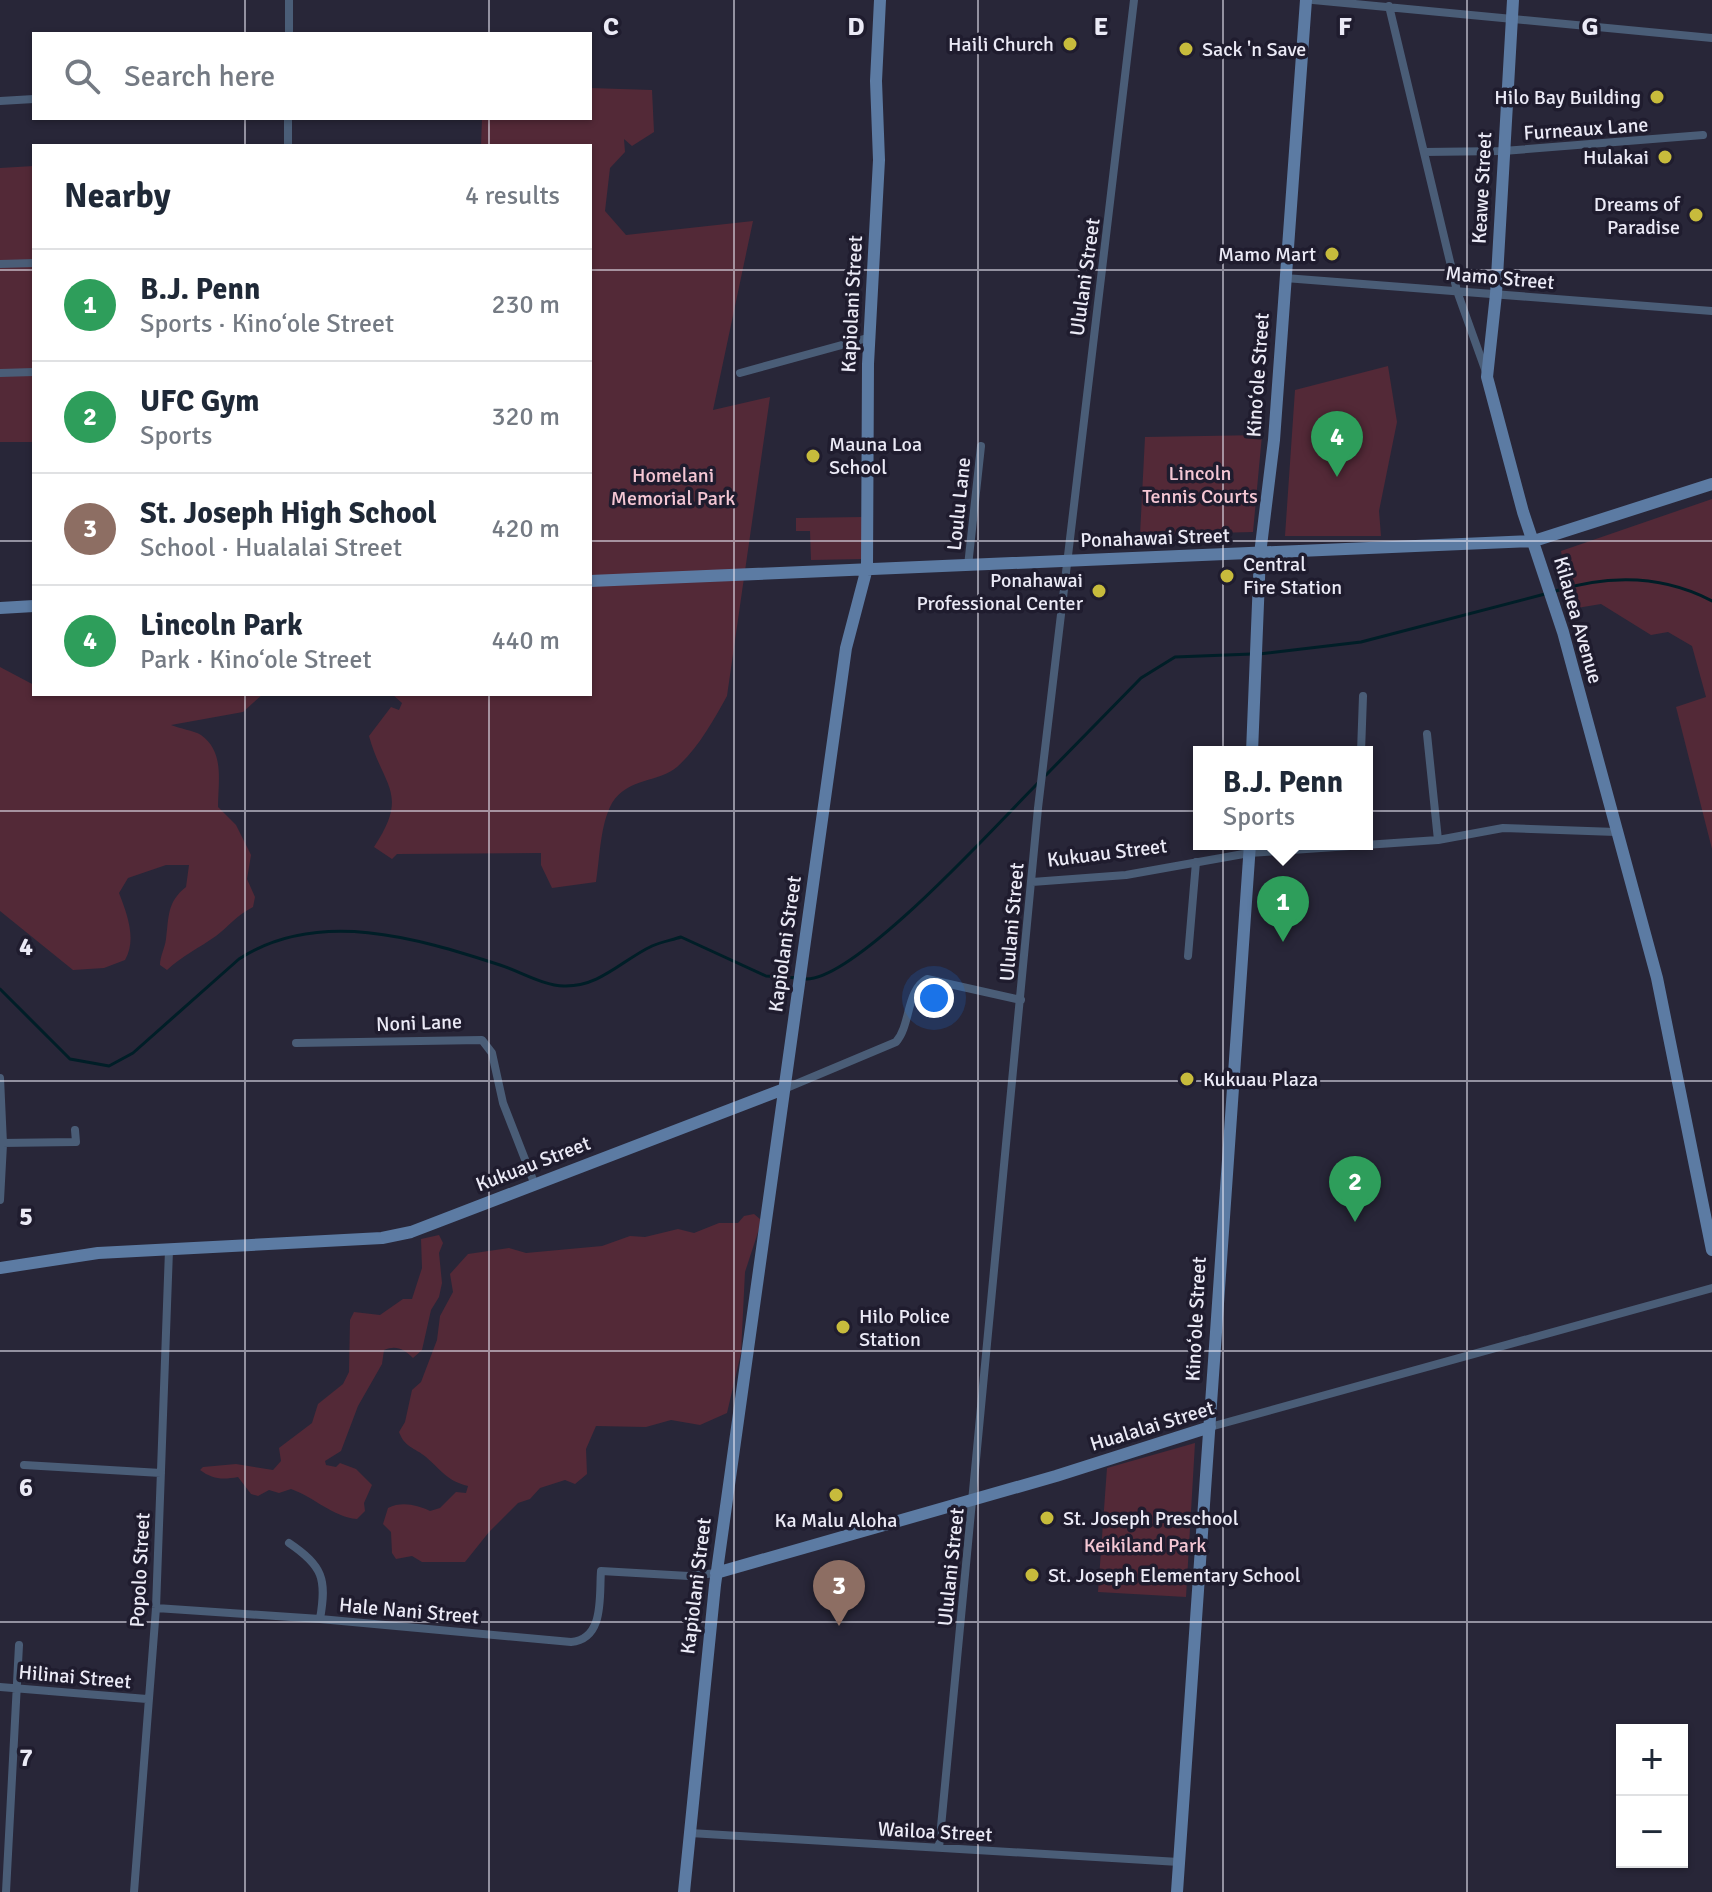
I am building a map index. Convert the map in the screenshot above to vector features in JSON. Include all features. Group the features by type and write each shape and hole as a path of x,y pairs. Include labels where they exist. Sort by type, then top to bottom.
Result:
{"street":[{"path":"289,0 289,32"},
{"name":"Kapiolani Street","path":"684,1892 716,1573 846,648 867,568 868,364 880,0"},
{"name":"Ululani Street","path":"939,1848 1038,808 1134,0"},
{"name":"Kinoʻole Street","path":"1252,746 1254,639 1260,554 1274,440 1306,0"},
{"path":"1313,0 1712,38"},
{"name":"Keawe Street","path":"1487,377 1496,294 1513,0"},
{"name":"Kilauea Avenue","path":"1389,6 1457,291 1487,377 1553,604 1665,1011 1712,1250"},
{"path":"0,101 32,99"},
{"path":"288,120 288,144"},
{"name":"Furneaux Lane","path":"1424,152 1503,151 1703,135"},
{"path":"0,264 32,263"},
{"name":"Mamo Street","path":"1285,278 1712,311"},
{"path":"740,373 871,337"},
{"path":"0,373 32,372"},
{"name":"Loulu Lane","path":"968,566 981,446"},
{"name":"Ponahawai Street","path":"592,581 1534,541 1712,484"},
{"path":"0,608 32,606"},
{"path":"1361,746 1363,696"},
{"path":"1427,734 1438,840"},
{"name":"Kukuau Street","path":"1373,843 1438,840 1503,828 1616,832"},
{"name":"Kukuau Street","path":"1032,882 1126,875 1242,850"},
{"name":"Kinoʻole Street","path":"1177,1892 1210,1427 1223,1184 1250,850"},
{"path":"1188,956 1196,862"},
{"name":"Kukuau Street","path":"0,1268 98,1253 382,1238 438,1224 896,1042 903,1031 917,987 924,980 937,979 1021,1000"},
{"name":"Noni Lane","path":"296,1043 482,1040 492,1053 503,1103 535,1185"},
{"path":"0,1078 0,1200"},
{"path":"2,1143 76,1142 75,1130"},
{"name":"Popolo Street","path":"134,1892 156,1608 169,1250"},
{"name":"Hualalai Street","path":"601,1571 689,1576 716,1573 974,1500 1210,1427 1712,1288"},
{"path":"24,1465 161,1473"},
{"path":"289,1543 314,1562 321,1574 324,1596 320,1619"},
{"name":"Hale Nani Street","path":"156,1608 577,1642 595,1627 601,1571"},
{"path":"6,1892 20,1687 19,1645"},
{"name":"Hilinai Street","path":"0,1687 147,1699"},
{"path":"0,1804 10,1805"},
{"name":"Wailoa Street","path":"690,1833 1179,1862"}],"green space":[{"name":"Homelani Memorial Park","path":"592,88 652,90 654,132 632,146 624,139 625,152 610,168 605,211 626,235 753,221 713,410 770,397 727,696 699,742 677,767 626,789 612,803 603,831 596,882 552,888 541,865 541,853 397,854 392,859 374,847 385,829 392,802 369,736 391,707 399,710 402,703 394,696 592,696 592,144 481,144 482,120 592,120"},
{"path":"32,166 32,442 0,442 0,168"},
{"path":"1388,366 1397,422 1379,511 1381,536 1285,536 1295,390"},
{"name":"Lincoln Tennis Courts","path":"1262,435 1253,532 1140,535 1145,437"},
{"path":"1712,499 1712,849 1676,707 1706,697 1692,646 1668,632 1651,635 1601,604 1571,609 1561,551"},
{"path":"863,517 864,559 811,560 810,531 796,531 796,518"},
{"path":"0,667 32,684 32,696 261,696 243,712 171,725 201,735 214,750 218,768 218,807 236,825 251,855 247,879 255,897 253,907 167,970 160,965 169,916 175,898 186,887 189,865 166,865 128,878 119,893 130,926 129,952 125,960 104,968 73,970 0,911"},
{"path":"754,1214 760,1219 760,1226 745,1272 741,1353 727,1413 700,1425 671,1420 646,1427 596,1426 586,1449 587,1474 575,1484 565,1480 540,1488 530,1499 518,1503 465,1562 422,1562 412,1556 396,1559 392,1553 391,1532 383,1524 388,1508 409,1505 430,1511 440,1508 456,1492 466,1493 468,1486 445,1474 407,1444 399,1432 405,1422 412,1390 421,1382 437,1340 440,1316 453,1292 450,1274 468,1254 509,1248 526,1253 602,1246 630,1236 645,1237 678,1229 694,1233 719,1223 738,1223 744,1216"},
{"path":"439,1235 443,1243 439,1253 442,1283 439,1297 431,1310 422,1350 413,1358 400,1349 384,1350 382,1364 358,1406 341,1451 325,1461 326,1465 336,1467 340,1463 356,1469 372,1485 364,1503 365,1511 357,1519 340,1515 291,1489 279,1493 269,1490 258,1496 251,1494 238,1477 218,1478 200,1470 203,1467 236,1464 273,1470 281,1461 279,1448 312,1423 318,1404 343,1384 349,1372 350,1320 354,1312 380,1315 403,1299 412,1299 422,1268 421,1239"},
{"name":"Keikiland Park","path":"1195,1443 1186,1597 1098,1592 1107,1468"}],"waterway":[{"path":"1552,592 1593,582 1633,580 1673,586 1712,601"},
{"path":"1259,654 1361,642 1545,594"},
{"path":"1046,775 1141,678 1175,657 1252,654"},
{"path":"805,979 828,973 890,929 1038,783"},
{"path":"0,989 70,1059 109,1066 133,1053 239,959 269,944 301,935 334,931 402,938 468,955 540,981 564,986 589,982 652,946 681,937 766,976 798,978"}],"place":[{"name":"Haili Church","path":"1070,44"},
{"name":"Sack 'n Save","path":"1186,49"},
{"name":"Hilo Bay Building","path":"1657,97"},
{"name":"Hulakai","path":"1665,157"},
{"name":"Dreams of Paradise","path":"1696,215"},
{"name":"Mamo Mart","path":"1332,254"},
{"name":"Mauna Loa School","path":"813,456"},
{"name":"Lincoln Park","path":"1337,477"},
{"name":"Central Fire Station","path":"1227,576"},
{"name":"Ponahawai Professional Center","path":"1099,591"},
{"name":"B.J. Penn","path":"1283,942"},
{"name":"Kukuau Plaza","path":"1187,1079"},
{"name":"UFC Gym","path":"1355,1222"},
{"name":"Hilo Police Station","path":"843,1327"},
{"name":"Ka Malu Aloha","path":"836,1495"},
{"name":"St. Joseph Preschool","path":"1047,1518"},
{"name":"St. Joseph Elementary School","path":"1032,1575"},
{"name":"St. Joseph High School","path":"839,1626"}]}
